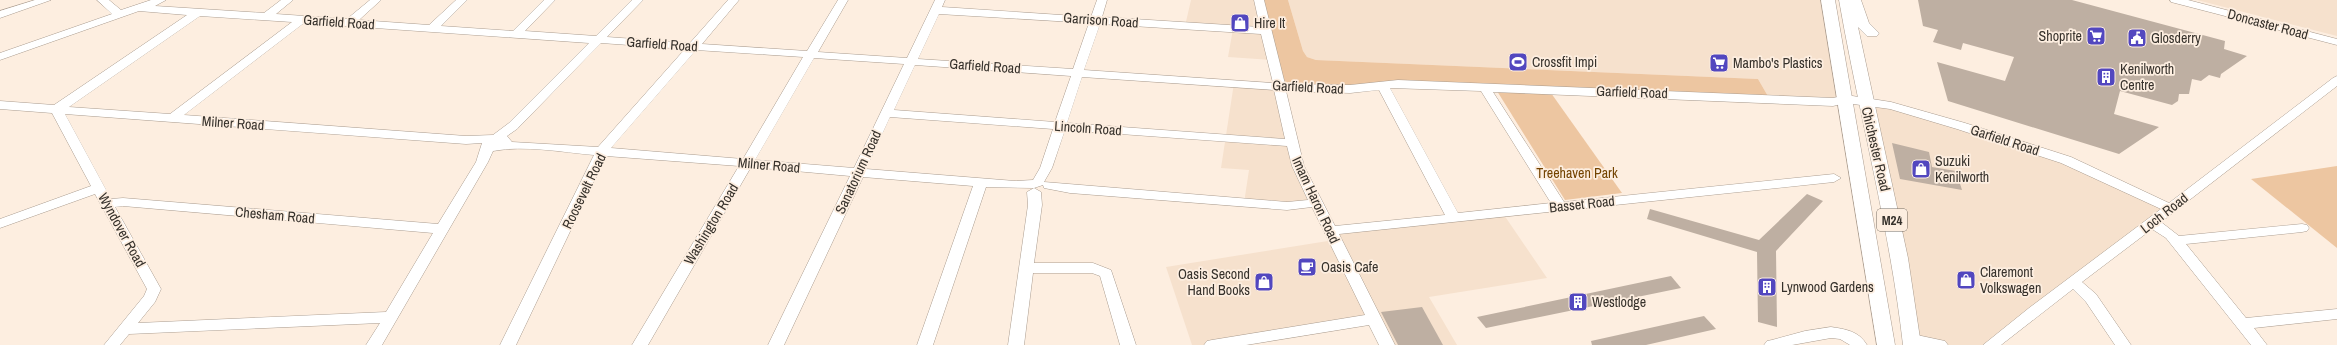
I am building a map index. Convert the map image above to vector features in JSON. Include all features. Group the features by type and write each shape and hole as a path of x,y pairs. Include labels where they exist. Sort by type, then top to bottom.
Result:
{"main road":[{"name":"Chichester Road","path":"1828,0 1842,103 1886,345"},
{"name":"Chichester Road","path":"1846,0 1865,106 1885,186 1902,273 1912,342"},
{"path":"1854,0 1863,25 1872,33"}],"street":[{"path":"0,15 46,0"},
{"path":"102,0 119,14"},
{"path":"0,57 161,0"},
{"path":"266,17 288,0"},
{"path":"349,23 376,0"},
{"path":"431,29 462,0"},
{"path":"516,34 550,0"},
{"path":"374,345 482,162 496,143 638,0"},
{"name":"Roosevelt Road","path":"508,345 602,151 734,0"},
{"name":"Washington Road","path":"640,345 843,0"},
{"path":"1016,345 1040,189 1102,0"},
{"name":"Imam Haron Road","path":"1259,0 1291,143 1298,166 1329,231 1388,345"},
{"name":"Doncaster Road","path":"2175,0 2337,42"},
{"name":"Doncaster Road","path":"2197,0 2337,36"},
{"name":"Garrison Road","path":"938,5 1096,20 1266,31"},
{"name":"Sanatorium Road","path":"776,345 885,113 938,5"},
{"name":"Garfield Road","path":"138,8 1279,87 1350,89 1382,85 1484,86 1842,103 1865,106 1909,116 2056,163 2167,211"},
{"path":"57,109 197,13"},
{"path":"173,118 301,20"},
{"name":"Loch Road","path":"1991,345 2275,130 2337,80"},
{"path":"1382,85 1454,217"},
{"path":"1484,86 1560,207"},
{"name":"Milner Road","path":"0,105 466,140 981,182 1040,189 1070,189 1287,206 1315,203"},
{"name":"Wyndover Road","path":"57,109 61,121 154,289 153,295 112,345"},
{"name":"Lincoln Road","path":"885,113 1291,143"},
{"name":"Basset Road","path":"1329,231 1834,178"},
{"path":"925,345 981,182"},
{"path":"0,224 99,188"},
{"name":"Chesham Road","path":"107,203 125,202 442,229"},
{"path":"2152,223 2167,231 2176,240 2258,345"},
{"path":"2176,240 2302,228"},
{"path":"1027,268 1093,268 1106,273 1128,345"},
{"path":"2074,282 2091,298 2123,345"},
{"path":"2242,324 2337,314"},
{"path":"125,329 390,317"},
{"path":"1212,345 1374,319"},
{"path":"1772,345 1828,332 1838,332 1855,341"},
{"path":"1912,342 1940,345"}],"shaded area":[{"path":"1191,0 1259,0 1273,60 1228,57 1233,29 1185,26"},
{"path":"1288,0 1828,0 1846,99 1769,98 1758,79 1316,60 1307,57 1303,51"},
{"path":"2197,0 2337,0 2337,36"},
{"path":"1234,83 1279,87 1315,203 1244,203 1249,170 1221,168"},
{"path":"1865,102 1883,104 2053,155 2170,208 1991,345 1940,345 1912,339"},
{"path":"1502,212 1547,278 1429,297 1457,345 1387,345 1374,319 1212,345 1192,345 1166,267 1334,240 1331,234"}],"green space":[{"path":"1259,0 1288,0 1303,51 1307,57 1316,60 1758,79 1769,98 1398,84 1359,89 1279,87"},
{"name":"Treehaven Park","path":"1497,91 1551,93 1622,193 1565,200"},
{"path":"2337,166 2337,248 2251,179"}],"building":[{"name":"Kenilworth Centre","path":"1918,0 2072,0 2225,41 2224,49 2247,56 2221,74 2220,78 2209,75 2201,81 2192,79 2189,94 2179,94 2178,101 2172,105 2120,91 2114,114 2159,127 2119,154 1948,101 1937,62 2005,81 2014,57 1963,43 1961,50 1933,42 1938,30 1923,26"},
{"name":"Suzuki Kenilworth","path":"1892,143 1929,152 1932,167 1956,171 1962,190 1900,179"},
{"name":"Lynwood Gardens","path":"1807,194 1823,201 1776,251 1777,327 1758,322 1757,252 1647,219 1650,209 1759,240"},
{"name":"Westlodge","path":"1671,276 1681,288 1486,328 1477,317"},
{"path":"1422,307 1443,345 1398,345 1381,312"},
{"name":"Westlodge","path":"1704,316 1716,329 1646,345 1592,345 1591,341"}],"place":[{"name":"Hire It","path":"1240,23"},
{"name":"Shoprite","path":"2096,36"},
{"name":"Glosderry","path":"2137,38"},
{"name":"Crossfit Impi","path":"1518,62"},
{"name":"Mambo's Plastics","path":"1719,63"},
{"name":"Kenilworth Centre","path":"2106,77"},
{"name":"Suzuki Kenilworth","path":"1921,169"},
{"name":"Oasis Cafe","path":"1307,267"},
{"name":"Claremont Volkswagen","path":"1966,280"},
{"name":"Oasis Second Hand Books","path":"1264,282"},
{"name":"Lynwood Gardens","path":"1767,287"},
{"name":"Westlodge","path":"1578,302"}]}
